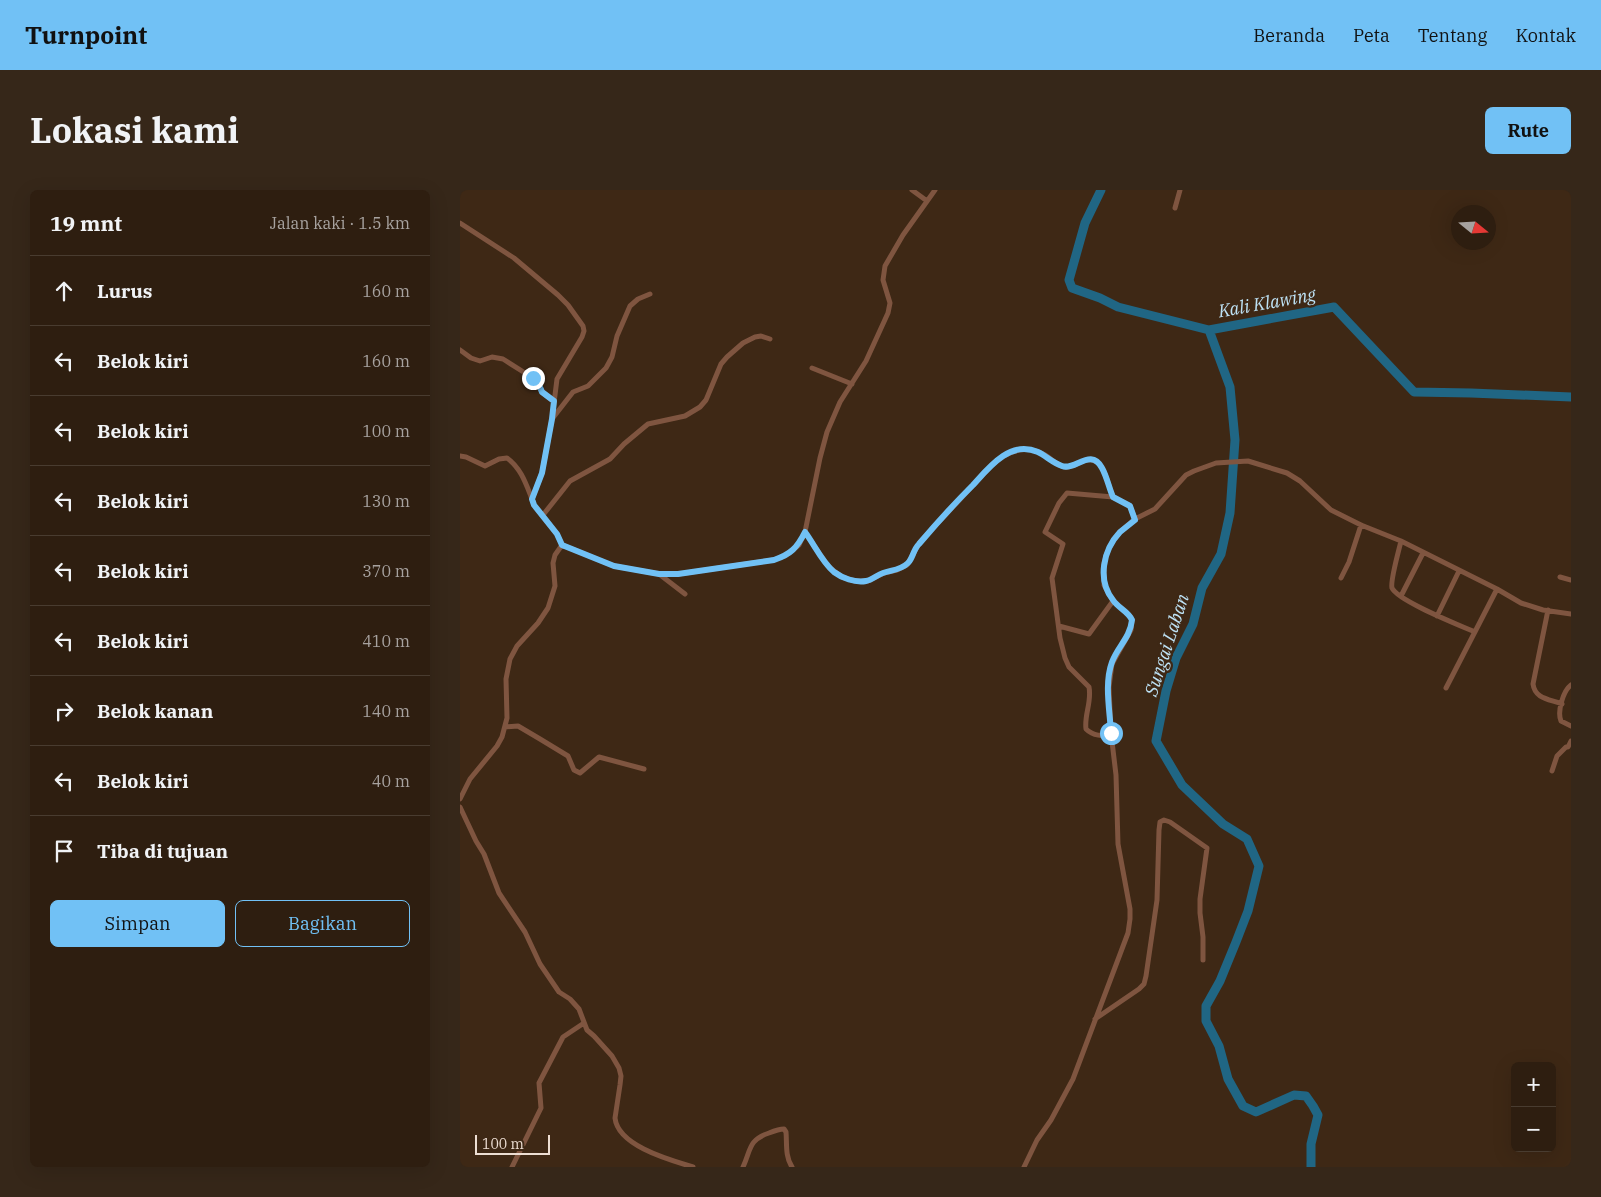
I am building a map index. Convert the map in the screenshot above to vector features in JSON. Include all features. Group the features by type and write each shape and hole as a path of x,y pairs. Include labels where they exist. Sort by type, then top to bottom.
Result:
{"street":[{"path":"912,190 927,201"},
{"path":"460,456 485,466 499,459 507,458 522,473 534,505 557,534 562,545 614,566 659,574 678,574 774,560 784,556 799,545 805,532 823,442 838,407 866,361 889,310 890,303 883,280 885,266 894,249 935,190"},
{"path":"1175,208 1180,190"},
{"path":"460,223 514,258 537,276 568,305 583,326 582,337 556,379 552,419 542,473 532,499"},
{"path":"552,419 573,392 588,386 606,368 612,357 628,308 633,301 650,294"},
{"path":"543,515 570,481 610,458 648,424 684,416 700,407 706,400 722,364 743,343 761,336 770,339"},
{"path":"460,350 471,358 480,361 484,358 497,357 519,368 533,378 542,392 554,401"},
{"path":"812,368 852,384"},
{"path":"805,532 827,565 842,577 854,581 868,581 884,573 897,570 907,565 920,542 993,464 1005,454 1018,450 1040,452 1057,464 1065,467 1072,466 1086,459 1096,462 1103,469 1113,497"},
{"path":"1024,1167 1037,1140 1051,1120 1073,1079 1128,933 1130,919 1118,844 1116,775 1111,733 1109,686 1111,667 1131,630 1132,620 1113,601 1104,585 1104,568 1107,553 1120,532 1135,520 1155,509 1186,475 1216,464 1248,461 1287,473 1300,481 1331,510 1361,525 1401,541 1527,606 1571,614"},
{"path":"1111,733 1104,736 1086,730 1090,702 1089,687 1067,664 1060,638 1052,578 1063,544 1045,533 1049,520 1068,492 1113,497 1130,506 1135,520"},
{"path":"1341,578 1349,562 1361,525"},
{"path":"1401,541 1392,584 1394,590 1416,606 1475,632"},
{"path":"460,799 470,779 502,738 508,707 506,679 510,659 517,646 538,623 548,608 555,586 553,563 555,555 562,545"},
{"path":"1401,596 1423,553"},
{"path":"1438,616 1460,571"},
{"path":"659,574 685,594"},
{"path":"1560,577 1571,580"},
{"path":"1446,688 1497,589"},
{"path":"1059,626 1089,634 1113,601"},
{"path":"1548,610 1533,684 1534,690 1538,695 1562,704"},
{"path":"1571,685 1568,687 1562,704 1560,719 1571,726"},
{"path":"505,727 518,726 568,756 574,770 580,773 599,757 644,769"},
{"path":"1552,771 1558,755 1568,747 1571,741"},
{"path":"460,807 484,854 499,893 525,932 540,964 559,992 570,999 579,1009 587,1030 612,1056 618,1068 621,1076 615,1118 616,1125 627,1138 663,1157 693,1167"},
{"path":"1095,1019 1144,984 1157,900 1159,830 1160,822 1164,820 1170,822 1207,848 1200,900 1203,960"},
{"path":"512,1167 541,1108 539,1083 563,1037 584,1022"},
{"path":"743,1167 747,1154 755,1140 762,1135 783,1129 786,1132 787,1152 789,1163 792,1167"}],"waterway":[{"name":"Kali Klawing","path":"1101,190 1085,223 1069,280 1072,288 1118,307 1209,330 1334,307 1414,392 1571,397"},
{"name":"Sungai Laban","path":"1209,330 1230,387 1235,440 1230,513 1221,554 1202,588 1193,624 1176,658 1166,691 1156,741 1182,785 1223,824 1247,839 1259,866 1248,911 1220,981 1206,1006 1206,1021 1219,1046 1228,1079 1243,1106 1256,1112 1294,1095 1306,1096 1318,1115 1311,1144 1311,1167"}],"route":[{"path":"533,378 542,392 554,401 542,473 532,499 534,505 557,534 562,545 614,566 659,574 678,574 774,560 784,556 799,545 805,532 827,565 834,571 842,577 854,581 868,581 907,565 913,556 916,546 961,497 1005,454 1024,449 1034,450 1065,467 1072,466 1086,459 1096,462 1103,469 1113,497 1130,506 1135,520 1120,532 1113,541 1104,563 1104,585 1113,601 1132,620 1131,630 1111,667 1109,686 1111,733"}]}
